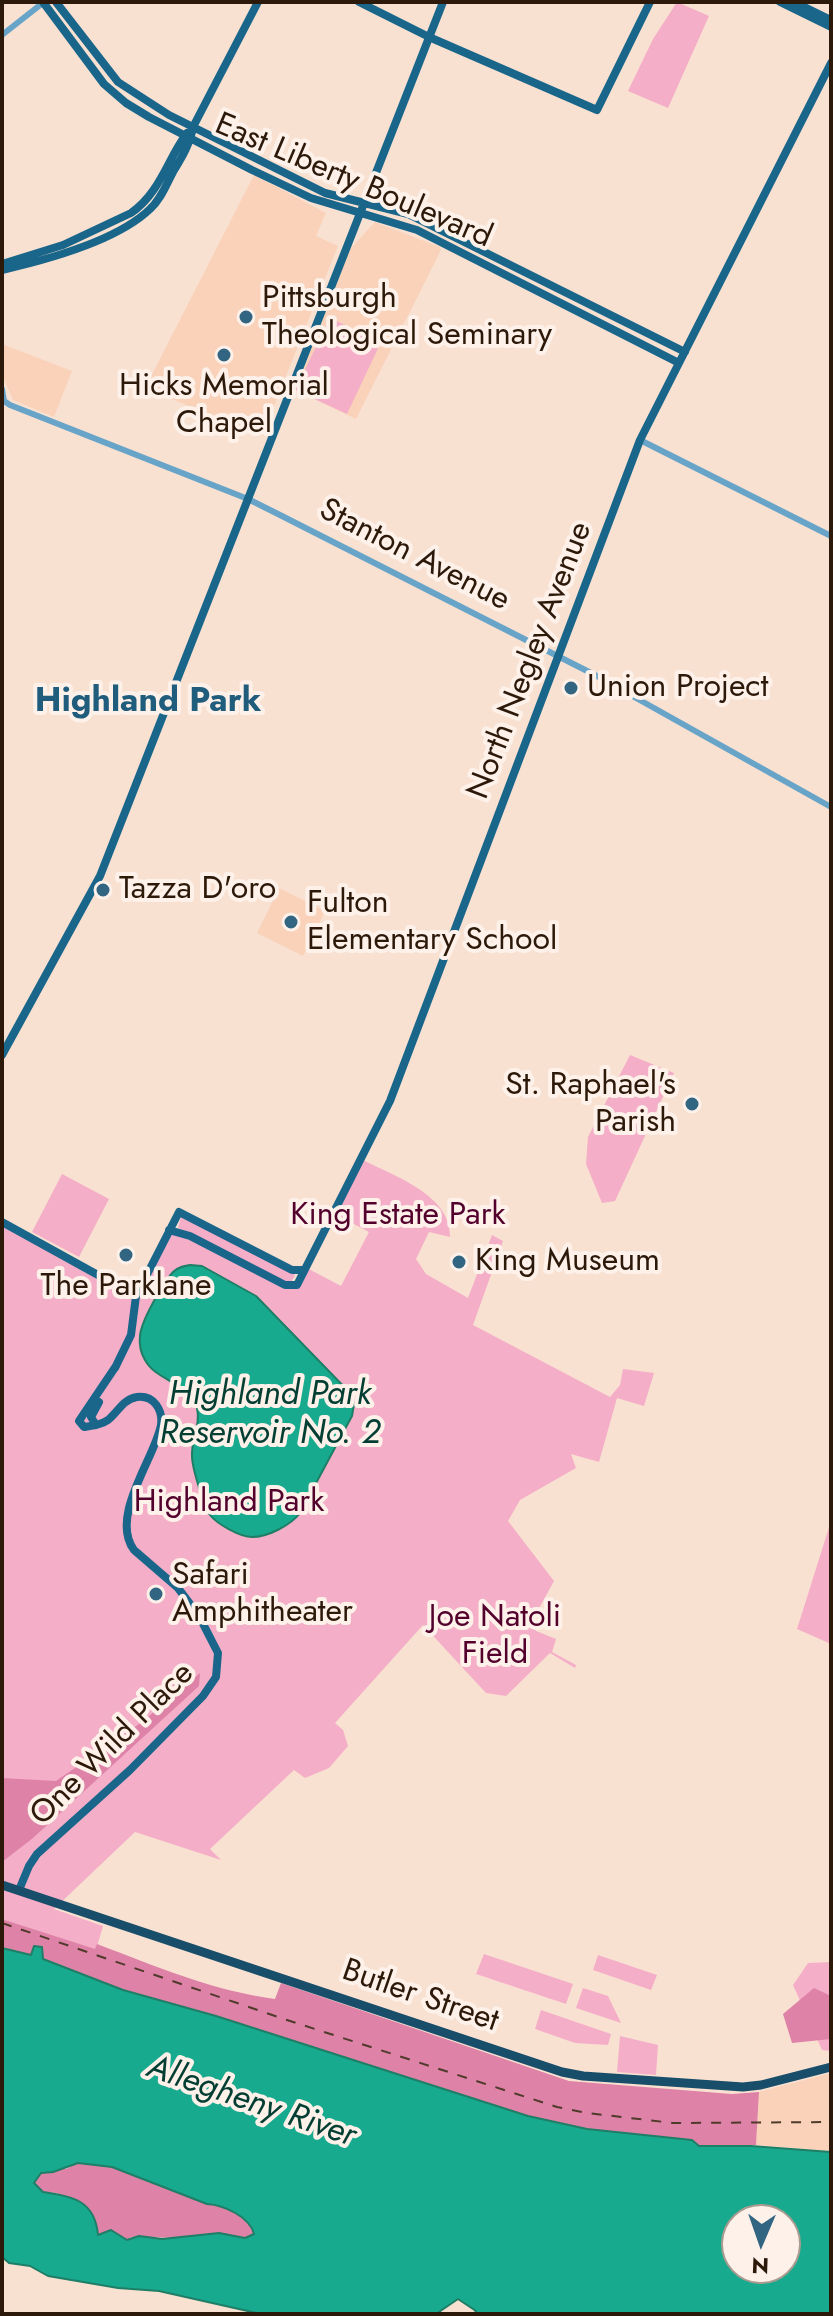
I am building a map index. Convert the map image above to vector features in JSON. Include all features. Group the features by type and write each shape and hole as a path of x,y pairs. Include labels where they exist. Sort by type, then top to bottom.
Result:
{"highway":[{"name":"Butler Street","path":"2,1885 569,2074 743,2087 831,2067"}],"main road":[{"name":"East Liberty Boulevard","path":"43,2 93,72 135,109 311,198 408,214 685,352"},
{"name":"East Liberty Boulevard","path":"56,2 102,64 142,99 325,193 417,230 679,363"},
{"path":"2,267 73,242 131,213 157,188 188,137 258,2"},
{"path":"359,2 429,37 597,110 650,2"},
{"path":"2,1055 100,876 443,2"},
{"path":"780,2 831,27"},
{"path":"794,2 831,20"},
{"name":"North Negley Avenue","path":"169,1230 190,1236 285,1285 297,1285 390,1101 640,440 831,63"},
{"name":"One Wild Place","path":"96,1425 91,1414 105,1394 131,1335 136,1296 179,1212 292,1270 304,1270"},
{"path":"2,1222 136,1296"},
{"name":"One Wild Place","path":"19,1890 37,1854 130,1770 203,1696 216,1677 219,1665 218,1653 209,1633 183,1594 134,1550 128,1539 131,1502 159,1431 161,1412 154,1402 135,1397 106,1421 96,1425 84,1427 80,1417 116,1366"}],"street":[{"path":"2,35 43,2"},
{"path":"2,389 4,401"},
{"name":"Stanton Avenue","path":"4,401 248,499 558,657 831,807"},
{"path":"640,440 831,536"}],"shaded area":[{"name":"Pittsburgh Theological Seminary","path":"254,175 326,213 316,236 338,246 262,436 145,388"},
{"path":"375,222 441,250 356,419 295,390 350,249"},
{"path":"2,344 72,371 54,417 13,400 2,375"},
{"name":"Fulton Elementary School","path":"279,888 325,911 303,956 257,933"},
{"path":"200,1673 199,1686 33,1838 2,1862 2,1778 56,1781 142,1722"},
{"path":"2,1919 95,1949 97,1944 185,1977 230,1990 275,1999 281,1983 569,2081 732,2094 759,2092 756,2145 698,2146 691,2140 587,2129 528,2116 216,2016 123,1990 2,1947"},
{"path":"814,1988 831,1996 831,2039 792,2043 783,2014"},
{"path":"831,2073 831,2151 756,2145 759,2092"},
{"path":"78,2163 112,2167 207,2204 228,2209 242,2217 254,2234 245,2238 227,2234 185,2238 132,2237 127,2240 111,2232 99,2236 92,2214 57,2193 43,2192 34,2183 41,2173 51,2173 62,2167 66,2169"}],"green space":[{"path":"677,2 709,16 668,108 628,91 653,39"},
{"path":"330,318 381,342 347,414 295,390"},
{"path":"630,1055 674,1073 615,1201 602,1203 586,1164 588,1137"},
{"name":"Highland Park","path":"361,1159 418,1188 441,1209 448,1222 450,1237 429,1232 416,1259 426,1274 468,1298 492,1235 503,1241 473,1325 610,1397 620,1385 623,1369 654,1373 644,1406 617,1398 599,1462 571,1454 576,1468 520,1500 508,1521 554,1581 531,1623 536,1631 556,1639 552,1652 576,1665 575,1668 550,1653 506,1696 486,1693 423,1625 335,1723 343,1730 348,1746 329,1768 305,1778 294,1770 210,1849 221,1860 135,1832 54,1909 103,1926 96,1950 2,1919 2,1222 136,1296 169,1230 294,1287 305,1267 341,1286 369,1232 333,1213"},
{"path":"62,1174 109,1199 79,1257 32,1232"},
{"path":"181,1217 291,1272 295,1275 290,1284 178,1228"},
{"path":"831,1521 831,1644 797,1629"},
{"path":"484,1954 573,1984 566,2004 476,1974"},
{"path":"598,1955 657,1975 651,1990 593,1970"},
{"path":"831,1962 831,2051 822,2050 793,1985 808,1963"},
{"path":"583,1988 608,1996 621,2023 576,2008"},
{"path":"541,2010 611,2034 608,2045 575,2043 535,2029"},
{"path":"620,2036 658,2045 656,2075 617,2072"}],"water":[{"name":"Highland Park Reservoir No. 2","path":"190,1265 202,1266 256,1296 352,1395 352,1416 300,1513 272,1533 252,1537 241,1535 210,1515 193,1462 198,1414 194,1400 150,1367 141,1351 141,1329 153,1302 173,1272"},
{"name":"Allegheny River","path":"34,1946 42,1947 43,1959 123,1990 216,2016 528,2116 587,2129 692,2140 699,2146 831,2152 831,2314 474,2314 476,2311 458,2299 436,2314 261,2314 159,2291 118,2288 48,2276 30,2266 9,2263 2,2257 2,1948 31,1955","holes":["78,2163 112,2167 207,2204 228,2209 242,2217 254,2234 245,2238 219,2233 162,2239 139,2236 127,2240 111,2230 98,2235 92,2214 81,2202 43,2192 34,2183 41,2173"]}],"railway":[{"path":"2,1923 557,2107 673,2123 831,2122"}],"place":[{"name":"Pittsburgh Theological Seminary","path":"246,317"},
{"name":"Hicks Memorial Chapel","path":"224,355"},
{"name":"Union Project","path":"571,688"},
{"name":"Tazza D'oro","path":"103,890"},
{"name":"Fulton Elementary School","path":"291,922"},
{"name":"St. Raphael's Parish","path":"692,1104"},
{"name":"The Parklane","path":"126,1255"},
{"name":"King Museum","path":"459,1262"},
{"name":"Safari Amphitheater","path":"156,1594"}],"district":[{"name":"Highland Park","path":"148,703"}],"park label":[{"name":"King Estate Park","path":"398,1216"},
{"name":"Joe Natoli Field","path":"495,1636"}]}
